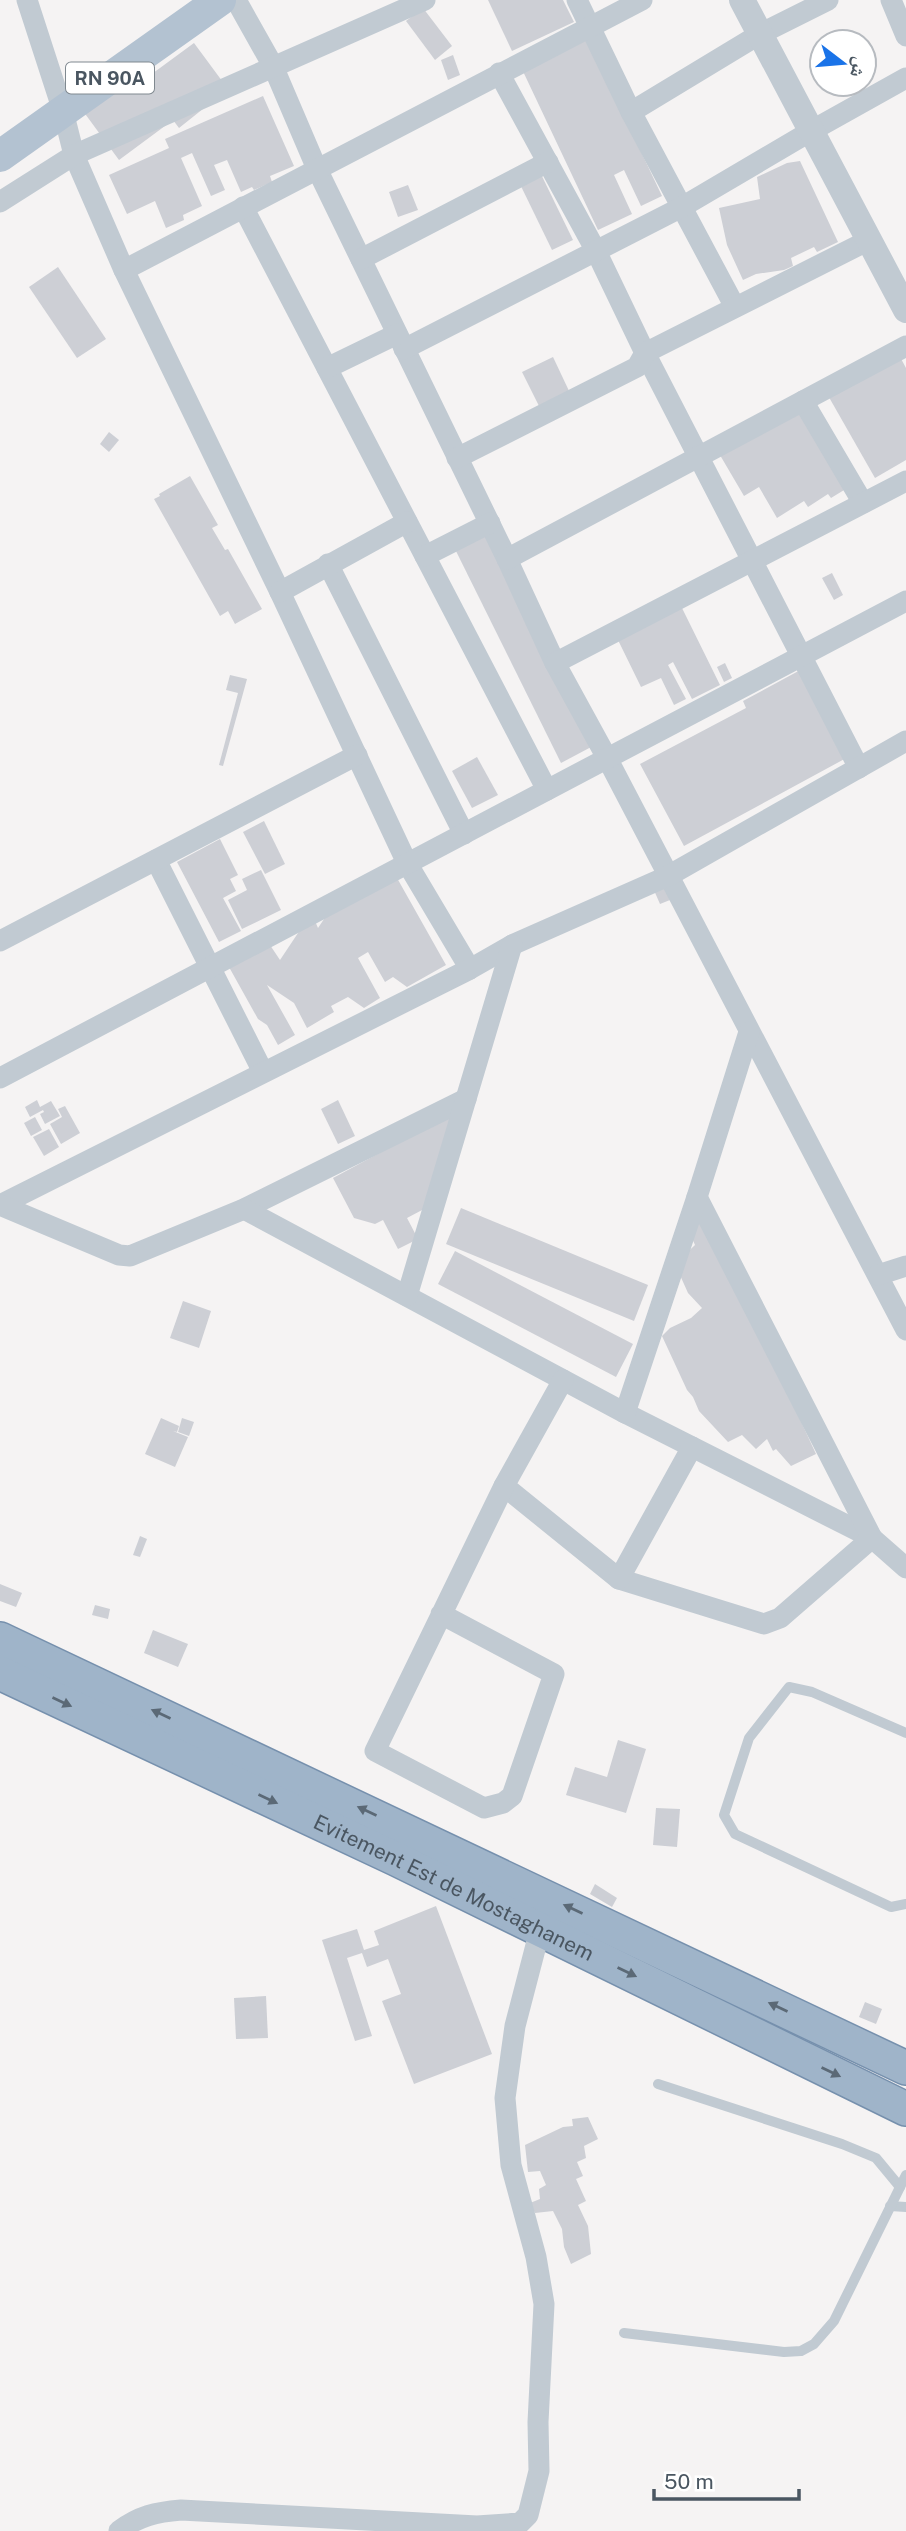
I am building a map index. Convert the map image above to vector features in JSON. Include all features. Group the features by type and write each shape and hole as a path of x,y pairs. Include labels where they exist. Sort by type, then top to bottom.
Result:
{"highway":[{"name":"Evitement Est de Mostaghanem","path":"0,1639 906,2068"},
{"name":"Evitement Est de Mostaghanem","path":"0,1673 396,1859 906,2109"}],"main road":[{"name":"RN 90A","path":"0,156 220,0"}],"street":[{"path":"27,0 63,111 74,155 124,270 280,592 407,863 470,969"},
{"path":"236,0 273,66 317,169 508,559 555,663 906,1330"},
{"path":"0,202 74,155 425,0"},
{"path":"577,0 631,112 735,307"},
{"path":"124,270 642,0"},
{"path":"742,0 906,310"},
{"path":"631,112 760,34 828,0"},
{"path":"891,0 906,36"},
{"path":"499,73 596,251 645,353 859,768"},
{"path":"327,368 401,342 596,251 682,207 906,78"},
{"path":"361,259 548,162"},
{"path":"243,207 547,790"},
{"path":"457,458 636,367 645,353 869,240"},
{"path":"508,559 906,346"},
{"path":"803,401 863,503"},
{"path":"555,663 906,481"},
{"path":"280,592 407,522"},
{"path":"425,555 490,523"},
{"path":"328,564 464,834"},
{"path":"0,1078 906,601"},
{"path":"0,1205 470,969 512,945 668,876 906,741"},
{"path":"0,941 357,755"},
{"path":"156,860 263,1072"},
{"path":"407,1296 512,945"},
{"path":"625,1413 749,1032"},
{"path":"0,1205 120,1255 130,1256 244,1209 466,1099"},
{"path":"697,1197 872,1538"},
{"path":"244,1209 625,1413 872,1538 906,1568"},
{"path":"878,1275 906,1266"},
{"path":"441,1614 554,1674 531,1736 518,1783 512,1796 503,1803 484,1808 375,1751 441,1614 504,1486 563,1380"},
{"path":"619,1579 692,1447"},
{"path":"504,1486 619,1579 764,1624 780,1618 872,1538"},
{"path":"119,2531 137,2518 156,2512 180,2510 477,2526 520,2523 528,2515 538,2472 544,2304 536,2257 511,2165 505,2098 515,2026 540,1930"}],"lane":[{"path":"906,1733 812,1692 789,1687 749,1738 724,1815 735,1834 891,1907 906,1904"},
{"path":"658,2084 842,2144 876,2158 900,2188"},
{"path":"624,2333 784,2352 801,2351 814,2344 834,2321 906,2175"},
{"path":"890,2206 906,2207"}],"building":[{"path":"488,0 563,0 574,22 512,51"},
{"path":"423,8 452,46 435,60 406,21"},
{"path":"585,34 662,196 641,206 624,170 614,175 632,214 598,230 520,65"},
{"path":"194,43 228,89 179,128 173,120 119,160 83,111 138,70 145,79"},
{"path":"453,55 460,75 448,80 441,60"},
{"path":"263,96 294,166 270,176 272,182 241,192 227,160 214,165 225,190 211,196 192,153 181,158 202,206 183,215 184,220 166,228 155,201 127,214 109,175 169,148 165,139"},
{"path":"800,161 838,242 817,252 814,247 791,258 793,266 784,270 756,274 743,280 727,245 719,208 760,199 757,177 787,163"},
{"path":"538,168 573,240 552,250 517,178"},
{"path":"408,185 418,210 398,217 389,192"},
{"path":"58,267 106,339 77,358 29,287"},
{"path":"899,355 906,368 906,460 875,478 826,392"},
{"path":"553,357 570,393 540,408 522,372"},
{"path":"796,401 849,487 831,498 828,494 808,507 804,501 777,518 759,487 744,496 717,450"},
{"path":"109,432 119,440 109,452 100,444"},
{"path":"190,476 218,525 212,528 225,550 228,549 262,609 235,624 228,611 220,616 154,499"},
{"path":"480,519 593,746 561,763 448,535"},
{"path":"832,573 843,595 834,600 822,578"},
{"path":"682,608 720,685 692,699 673,662 668,665 686,699 674,705 661,678 641,687 618,640"},
{"path":"725,663 732,678 724,682 717,667"},
{"path":"804,668 850,756 684,846 640,764 746,708 743,701"},
{"path":"230,675 247,679 223,766 219,765 238,693 226,690"},
{"path":"477,757 498,795 472,808 452,771"},
{"path":"264,821 285,864 265,874 243,832"},
{"path":"220,839 238,875 230,879 236,891 223,898 241,931 219,942 177,862"},
{"path":"261,870 281,910 242,929 228,900 247,890 242,879"},
{"path":"397,878 446,965 407,987 393,977 385,982 368,952 358,958 380,998 364,1008 348,997 331,1006 334,1012 307,1028 294,1003 267,985 295,1035 278,1045 267,1025 258,1019 229,967 268,942 280,960 300,930 315,921 318,928 332,907"},
{"path":"664,884 670,900 660,904 653,888"},
{"path":"37,1100 40,1107 51,1101 60,1116 45,1124 40,1114 43,1110 30,1117 25,1107"},
{"path":"338,1100 355,1136 338,1144 321,1109"},
{"path":"65,1106 80,1133 61,1144 50,1124 62,1117 58,1109"},
{"path":"452,1114 424,1209 407,1218 418,1239 398,1249 383,1220 375,1224 354,1218 333,1178"},
{"path":"35,1117 42,1130 31,1136 24,1123"},
{"path":"49,1129 59,1147 44,1156 33,1137"},
{"path":"461,1208 648,1285 634,1321 446,1244"},
{"path":"699,1218 736,1281 816,1454 791,1466 776,1449 773,1451 767,1439 756,1449 742,1435 728,1442 699,1411 662,1336 702,1308 688,1293 675,1264 695,1245 688,1229"},
{"path":"455,1251 633,1344 616,1377 438,1284"},
{"path":"183,1301 211,1311 199,1348 170,1338"},
{"path":"161,1418 179,1426 177,1432 173,1431 188,1437 175,1467 145,1454"},
{"path":"182,1418 194,1422 189,1436 178,1432"},
{"path":"140,1536 147,1539 140,1557 133,1555"},
{"path":"0,1584 22,1593 16,1607 0,1601"},
{"path":"95,1605 110,1609 108,1619 92,1615"},
{"path":"153,1630 188,1644 178,1667 144,1653"},
{"path":"618,1740 646,1749 626,1813 566,1795 575,1767 607,1777"},
{"path":"656,1808 680,1809 677,1847 653,1845"},
{"path":"595,1884 617,1898 612,1907 590,1894"},
{"path":"436,1906 492,2054 414,2084 382,2001 401,1994 388,1959 367,1967 362,1953 347,1958 372,2036 355,2041 322,1940 357,1929 364,1950 379,1945 374,1931"},
{"path":"266,1996 268,2038 236,2039 234,1998"},
{"path":"865,2002 882,2009 876,2024 859,2017"},
{"path":"588,2117 598,2139 584,2146 586,2158 577,2162 583,2176 576,2179 586,2201 578,2205 588,2226 591,2254 571,2264 564,2247 562,2229 553,2211 535,2213 530,2203 540,2199 539,2189 546,2185 540,2171 528,2172 525,2145 563,2127 573,2126 572,2119"}]}
